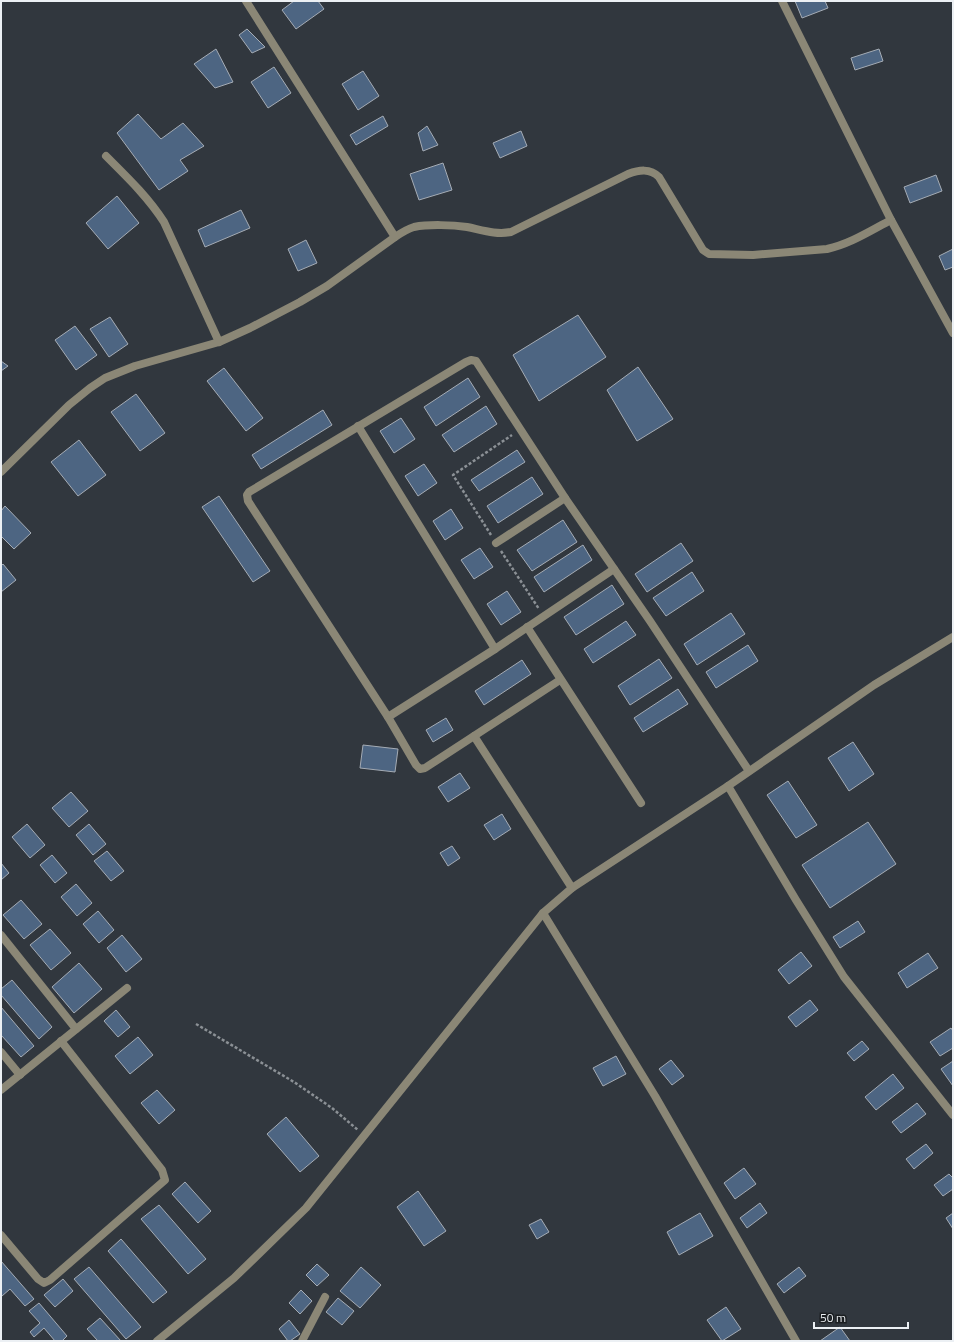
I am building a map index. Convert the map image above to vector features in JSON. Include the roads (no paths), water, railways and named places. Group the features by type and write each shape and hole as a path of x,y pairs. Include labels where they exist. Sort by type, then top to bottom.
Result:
{"street":[{"path":"246,1 395,237"},
{"path":"782,1 891,220 953,333"},
{"path":"106,156 142,191 164,222 219,342"},
{"path":"1,472 70,406 104,378 135,366 219,342 250,328 327,286 395,237 414,227 466,227 496,233 510,232 628,174 644,170 655,173 659,177 703,250 708,254 752,255 838,247 891,220"},
{"path":"560,680 425,768 420,769 416,765 388,717 247,498 247,495 251,489 466,362 471,360 477,363 749,771"},
{"path":"358,426 495,648"},
{"path":"496,543 566,498"},
{"path":"388,717 614,569"},
{"path":"527,627 641,803"},
{"path":"158,1341 234,1278 306,1208 543,913 572,888 728,786 874,685 953,637"},
{"path":"474,736 572,888"},
{"path":"728,786 796,900 844,976 953,1115"},
{"path":"543,913 655,1096 796,1341"},
{"path":"1,935 76,1029"},
{"path":"1,1090 127,988"},
{"path":"1,1235 38,1279 44,1283 50,1280 165,1180 162,1170 61,1041"},
{"path":"1,1052 20,1075"},
{"path":"302,1341 325,1298"}]}
